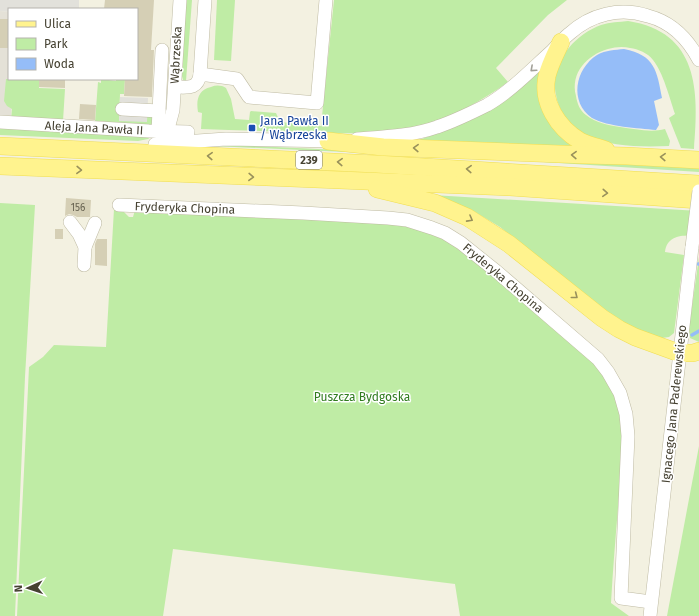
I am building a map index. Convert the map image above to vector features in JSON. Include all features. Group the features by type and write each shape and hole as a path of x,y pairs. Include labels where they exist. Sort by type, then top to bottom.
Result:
{"main road":[{"path":"561,42 551,65 546,86 549,104 556,120 569,134 587,145 627,156"},
{"path":"110,151 160,135"},
{"path":"328,142 390,147 699,160"},
{"name":"Aleja Jana Pawła II","path":"0,146 44,148"},
{"name":"239","path":"44,148 383,164 699,184"},
{"name":"239","path":"0,166 510,187 699,200"},
{"path":"332,180 435,203 467,217 509,244 602,318 619,329 634,337 679,353 693,353 699,351"}],"street":[{"name":"Wąbrzeska","path":"160,135 173,110 180,0"},
{"path":"175,86 192,86 199,80 205,0"},
{"path":"200,74 237,79 249,97 317,103 326,0"},
{"path":"162,50 159,111 160,135 200,140 226,139 328,142 409,134 436,128 464,117 489,104 525,76 576,28 598,16 613,13 636,13 657,19 672,27 689,44 699,60"},
{"path":"122,109 159,111"},
{"path":"173,110 178,123 200,140"},
{"name":"Aleja Jana Pawła II","path":"0,122 160,135 188,132"},
{"path":"40,168 44,148"},
{"name":"Ignacego Jana Paderewskiego","path":"650,616 699,188"},
{"name":"Fryderyka Chopina","path":"119,206 310,213 388,218 407,220 432,228 461,242 532,301 598,359 617,386 626,414 628,436 621,598 651,602"},
{"path":"70,222 79,234 85,248"},
{"path":"84,265 85,248 95,223"}],"shaded area":[{"path":"0,0 79,0 79,8 8,8 8,12 0,11"},
{"path":"0,11 8,12 8,80 14,80 11,116 0,115"},
{"path":"120,97 148,98 147,122 119,121"}],"green space":[{"path":"186,0 192,0 186,81 183,80 182,76"},
{"path":"217,0 235,0 231,61 214,60"},
{"path":"334,0 567,0 548,15 496,68 508,82 467,108 434,122 390,131 357,133 201,129 202,113 198,112 197,108 199,96 203,90 213,86 222,86 226,88 231,99 235,119 249,120 251,111 276,113 280,122 321,126"},
{"path":"628,21 651,27 669,37 681,51 690,67 696,106 694,149 681,148 669,118 675,114 660,71 657,65 646,53 636,49 627,47 611,48 600,52 587,60 578,73 576,80 576,99 582,111 586,115 602,123 643,130 654,131 665,129 670,141 669,146 615,144 595,139 585,135 571,125 561,111 555,89 556,72 559,63 569,47 584,34 601,25"},
{"path":"542,67 549,123 572,147 419,140 445,130"},
{"path":"6,79 39,80 39,88 65,89 63,121 11,119 12,109 7,106 4,101"},
{"path":"101,80 125,80 124,94 120,94 119,121 147,112 152,113 154,125 107,125 106,122 100,121 99,124 95,122 98,82 101,83"},
{"path":"0,126 151,137 138,141 0,135"},
{"path":"233,145 699,167 699,172 498,159 213,146"},
{"path":"432,195 699,211 699,236 678,237 669,242 666,246 665,252 684,255 674,333 669,337 662,338 648,334 618,320 500,227 475,212"},
{"path":"0,203 35,205 25,377 15,616 0,616"},
{"name":"Puszcza Bydgoska","path":"114,209 123,211 129,217 133,217 135,210 391,224 427,233 460,248 592,359 613,391 620,413 622,465 611,603 629,616 460,616 455,584 173,549 163,616 17,616 29,367 43,357 54,345 106,347"},
{"path":"699,257 699,342 690,338 689,328"},
{"path":"699,446 699,616 667,616"}],"water":[{"path":"624,49 642,55 653,66 656,72 662,98 654,101 659,125 656,130 623,127 599,121 592,118 580,103 578,86 584,68 597,55 610,50"}],"building":[{"path":"105,0 154,0 151,50 154,50 152,97 124,96 125,80 138,80 138,8 104,8"},
{"path":"0,19 8,19 8,48 0,48"},
{"path":"39,80 65,80 65,88 39,87"},
{"path":"80,104 96,105 95,120 79,119"},
{"path":"66,198 91,200 90,217 77,217 69,214 65,216"},
{"path":"55,229 63,229 63,239 55,239"},
{"path":"97,239 107,239 107,266 95,265 95,244"}],"waterway":[{"path":"692,335 699,331"}],"place":[{"name":"Jana Pawła II / Wąbrzeska","path":"252,128"}]}
